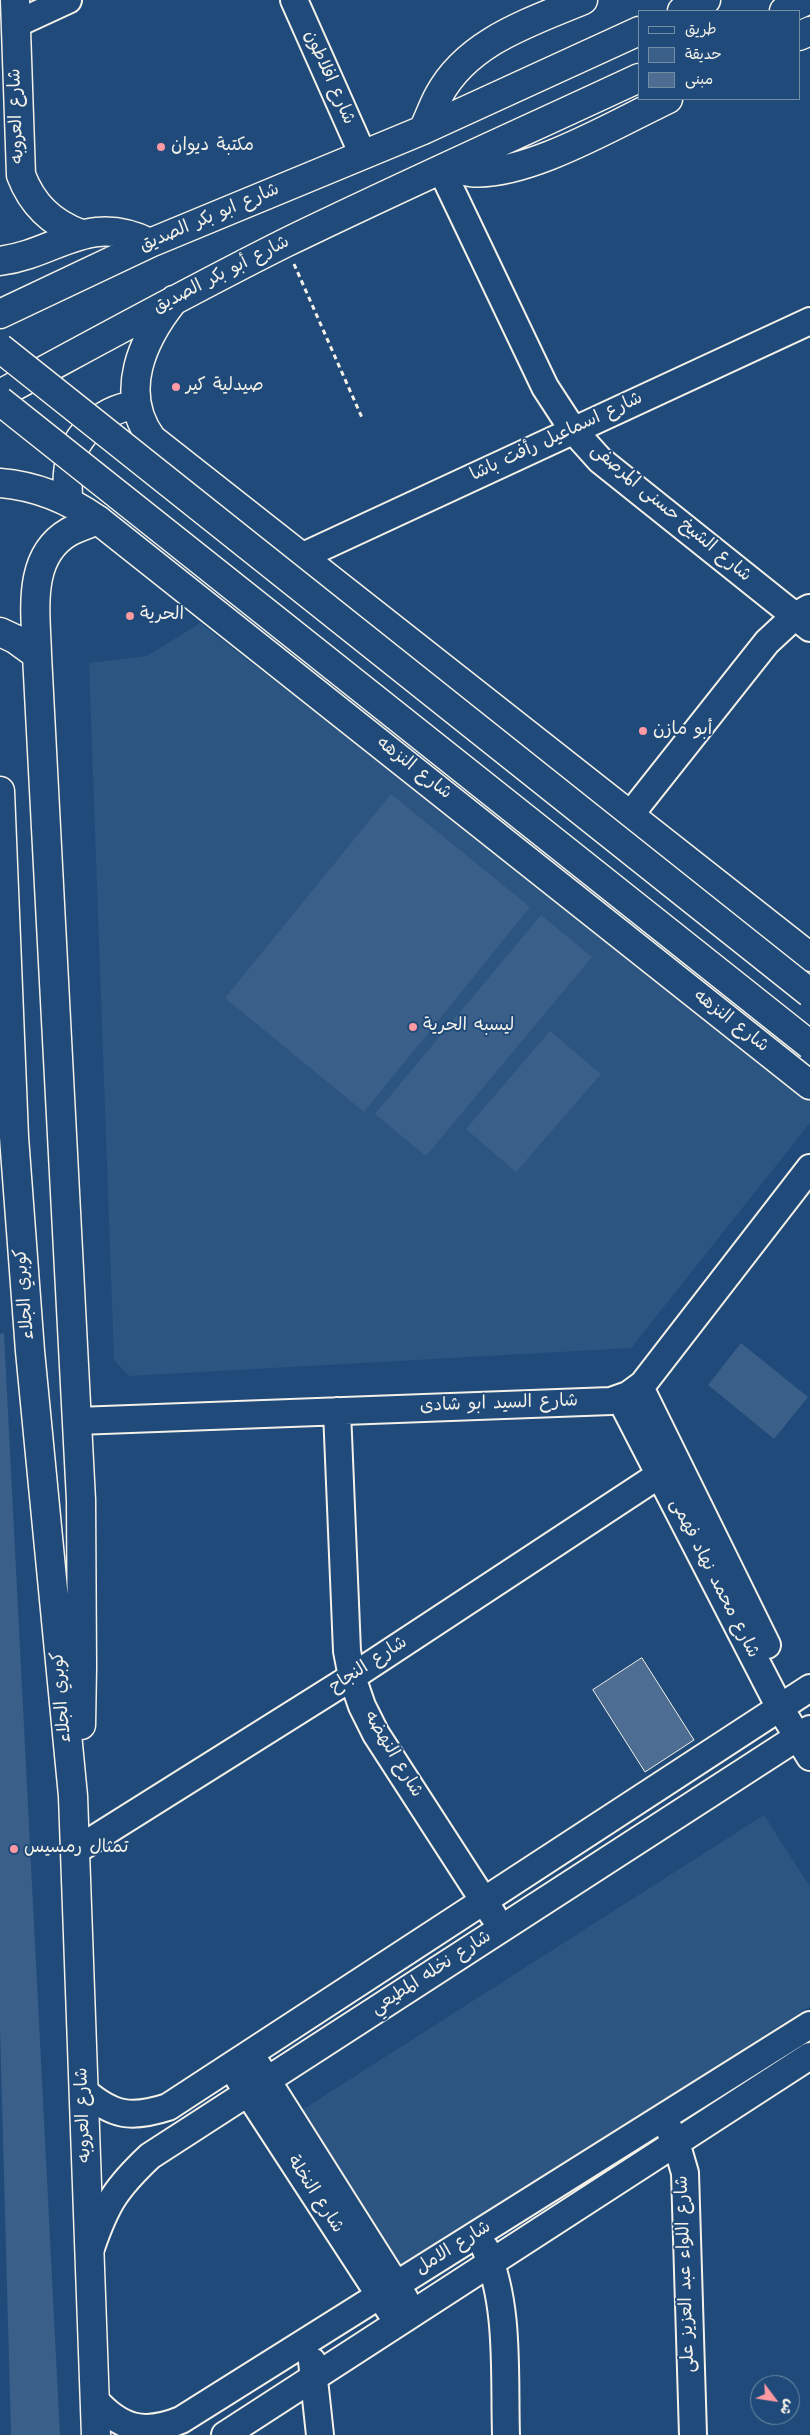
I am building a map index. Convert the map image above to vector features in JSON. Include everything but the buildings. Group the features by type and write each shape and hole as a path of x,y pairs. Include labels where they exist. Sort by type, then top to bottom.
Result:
{"main road":[{"path":"423,130 440,94 456,73 475,54 508,32 583,0"},
{"path":"684,10 706,0"},
{"path":"786,10 808,0"},
{"name":"شارع العروبه","path":"15,12 20,175 31,198 44,212 58,224 81,234"},
{"name":"شارع ابو بكر الصديق","path":"0,314 150,243 423,130 638,31"},
{"path":"445,167 638,78"},
{"path":"445,167 479,172 528,164 666,100"},
{"name":"شارع أبو بكر الصديق","path":"0,394 174,300 285,243 445,167"},
{"path":"0,261 28,255 81,234 101,231 121,233 150,243"},
{"path":"174,300 158,322 146,346 135,384 135,405 145,429 161,447 304,556 810,957"},
{"path":"0,348 810,994"},
{"path":"0,402 810,1045"},
{"path":"68,501 68,472 71,458 85,433 107,414 120,408 135,405"},
{"name":"شارع النزهه","path":"0,484 43,490 68,501 98,520 810,1086"},
{"path":"73,1796 81,1721 81,1500 37,655 36,589 40,566 52,546 70,531 98,520"},
{"path":"0,632 15,638 37,655"},
{"name":"كوبري الجلاء","path":"0,791 14,1137 30,1341 73,1796"},
{"name":"شارع العروبه","path":"73,1796 96,2435"}],"street":[{"path":"15,12 68,0"},
{"name":"شارع افلاطون","path":"294,0 363,155"},
{"name":"شارع الشيخ حسنى المرصفى","path":"445,167 545,387 573,430 600,460 805,617"},
{"name":"شارع اسماعيل رأفت باشا","path":"304,556 810,321"},
{"path":"630,815 767,642 805,617"},
{"path":"630,1392 810,1168"},
{"name":"شارع السيد ابو شادى","path":"77,1421 611,1401 630,1392"},
{"name":"شارع محمد نهاد فهمى","path":"630,1392 660,1475 795,1698"},
{"name":"شارع محمد نهاد فهمى","path":"630,1392 795,1698 807,1737"},
{"name":"شارع النهضه","path":"337,1411 344,1625 352,1677 362,1706 376,1734 502,1928"},
{"name":"شارع النجاح","path":"75,1851 352,1677 660,1475"},
{"name":"شارع نخله المطيعي","path":"84,2091 101,2106 123,2114 146,2115 168,2107 795,1698"},
{"name":"شارع نخله المطيعي","path":"90,2251 102,2215 122,2183 150,2156 502,1928 807,1737"},
{"name":"شارع الامل","path":"95,2400 108,2414 124,2424 143,2429 163,2428 181,2420 810,2025"},
{"name":"شارع الامل","path":"225,2435 810,2056"},
{"name":"شارع النخلة","path":"241,2060 406,2318"},
{"name":"شارع اللواء عبد العزيز على","path":"662,2118 676,2142 685,2173 693,2435"},
{"path":"479,2233 491,2262 502,2310 506,2435"},
{"path":"307,2341 315,2376 320,2435"}],"path":[{"path":"285,243 363,420"}],"shaded area":[{"name":"ليسبه الحرية","path":"200,623 810,1094 810,1123 631,1348 129,1376 114,1360 89,663 147,656"},
{"path":"764,1815 810,1887 810,2006 402,2267 302,2110"}],"green space":[{"path":"391,794 530,907 364,1112 225,998"},
{"path":"541,915 592,957 426,1156 375,1114"},
{"path":"550,1031 601,1074 516,1172 466,1129"},
{"path":"4,1333 60,2435 11,2435 0,2029 0,1334"},
{"path":"741,1343 808,1397 774,1439 708,1385"}],"place":[{"name":"مكتبة ديوان","path":"161,147"},
{"name":"صيدلية كير","path":"176,387"},
{"name":"الحرية","path":"130,616"},
{"name":"أبو مازن","path":"643,731"},
{"name":"ليسبه الحرية","path":"413,1027"},
{"name":"تمثال رمسيس","path":"14,1849"}]}
